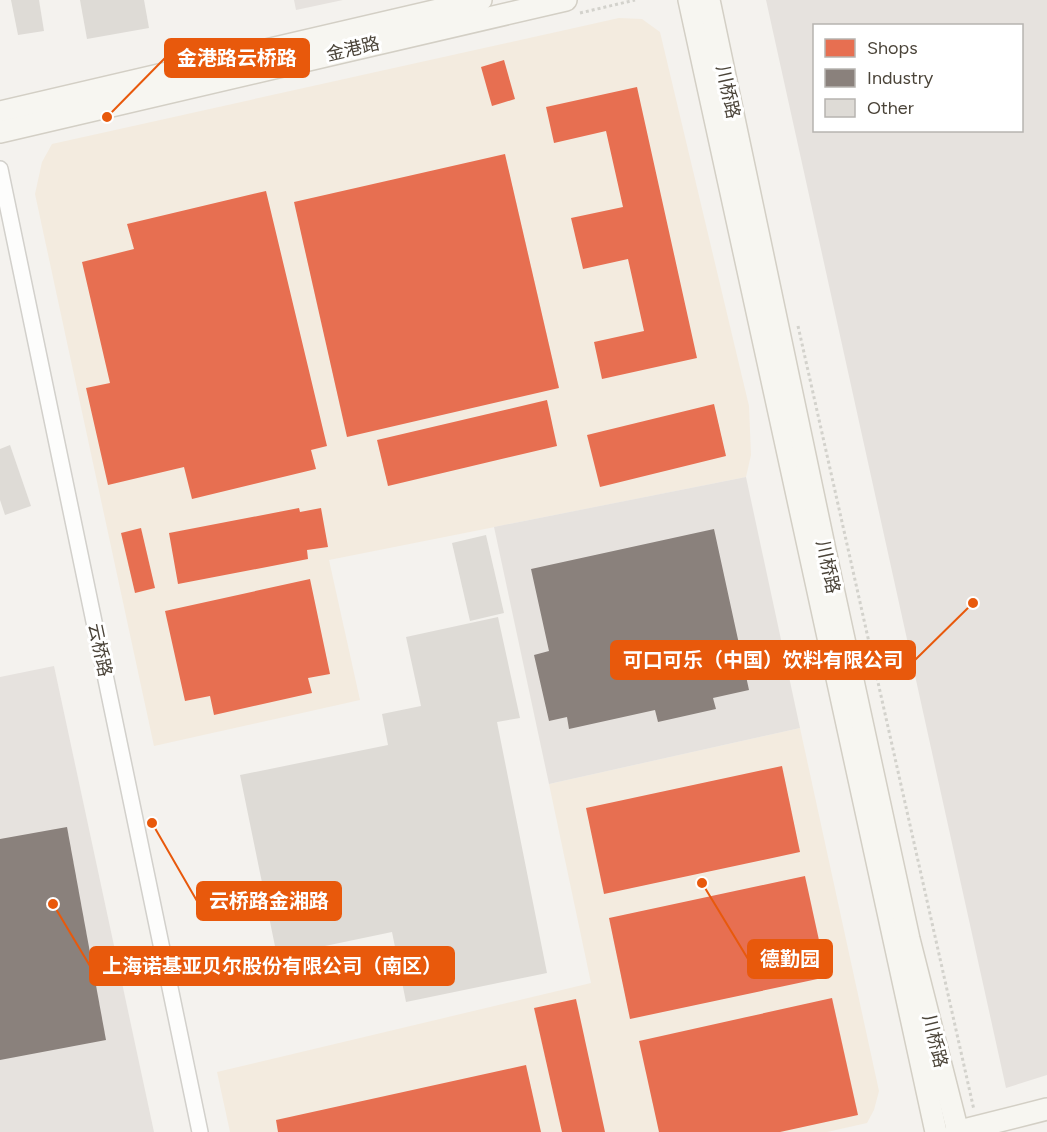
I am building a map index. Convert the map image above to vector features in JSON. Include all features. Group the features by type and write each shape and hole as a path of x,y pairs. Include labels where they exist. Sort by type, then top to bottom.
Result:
{"street":[{"name":"金港路","path":"0,112 481,0"},
{"name":"金港路","path":"0,132 566,0"},
{"name":"川桥路","path":"689,0 936,1132"},
{"name":"川桥路","path":"709,0 906,927 957,1132"},
{"name":"云桥路","path":"0,169 200,1132"},
{"path":"957,1132 1047,1109"}],"path":[{"path":"796,316 966,1084 978,1127"}],"shaded area":[{"path":"294,0 343,0 296,10"},
{"path":"766,0 1047,0 1047,1075 1006,1088"},
{"path":"619,18 642,19 660,32 749,406 751,455 746,477 329,560 360,700 154,746 35,194 42,162 52,144"},
{"path":"746,477 800,728 549,784 494,527"},
{"path":"54,666 154,1132 0,1132 0,677"},
{"path":"800,728 879,1091 874,1110 867,1123 827,1132 230,1132 217,1072 591,983 549,784"}],"building: Shops":[{"path":"504,60 515,99 492,106 481,67"},
{"path":"637,87 697,358 602,379 594,342 644,331 628,259 583,269 571,218 623,207 606,131 554,143 546,107"},
{"path":"505,154 559,388 347,437 294,202"},
{"path":"266,191 327,446 311,450 316,469 192,499 184,467 108,485 86,388 110,383 82,262 134,249 127,224"},
{"path":"547,400 557,446 388,486 377,440"},
{"path":"714,404 726,456 600,487 587,435"},
{"path":"299,508 300,512 321,508 328,547 307,550 308,559 178,584 169,533"},
{"path":"141,528 155,588 135,593 121,533"},
{"path":"310,579 330,674 308,678 312,693 214,715 210,696 185,701 165,611"},
{"path":"782,766 800,852 604,894 586,808"},
{"path":"805,876 827,977 630,1019 609,918"},
{"path":"832,998 858,1115 780,1132 659,1132 639,1041"},
{"path":"576,999 605,1132 562,1132 534,1008"},
{"path":"526,1065 541,1132 278,1132 276,1120"}],"building: Industry":[{"path":"714,529 749,690 713,698 716,709 658,722 655,710 569,729 567,717 549,721 534,655 549,651 531,569"},
{"path":"67,827 106,1040 0,1060 0,839"}],"building: Other":[{"path":"11,0 39,0 44,31 18,35"},
{"path":"80,0 144,0 149,28 87,39"},
{"path":"10,445 31,506 5,515 0,500 0,449"},
{"path":"486,535 504,613 470,621 452,543"},
{"path":"498,617 520,718 497,722 547,973 406,1002 392,932 277,956 240,775 388,745 382,714 421,706 406,637"}],"place":[{"name":"金港路云桥路","path":"107,117"},
{"name":"可口可乐（中国）饮料有限公司","path":"973,603"},
{"name":"云桥路金湘路","path":"152,823"},
{"name":"德勤园","path":"702,883"},
{"name":"上海诺基亚贝尔股份有限公司（南区）","path":"53,904"}]}
